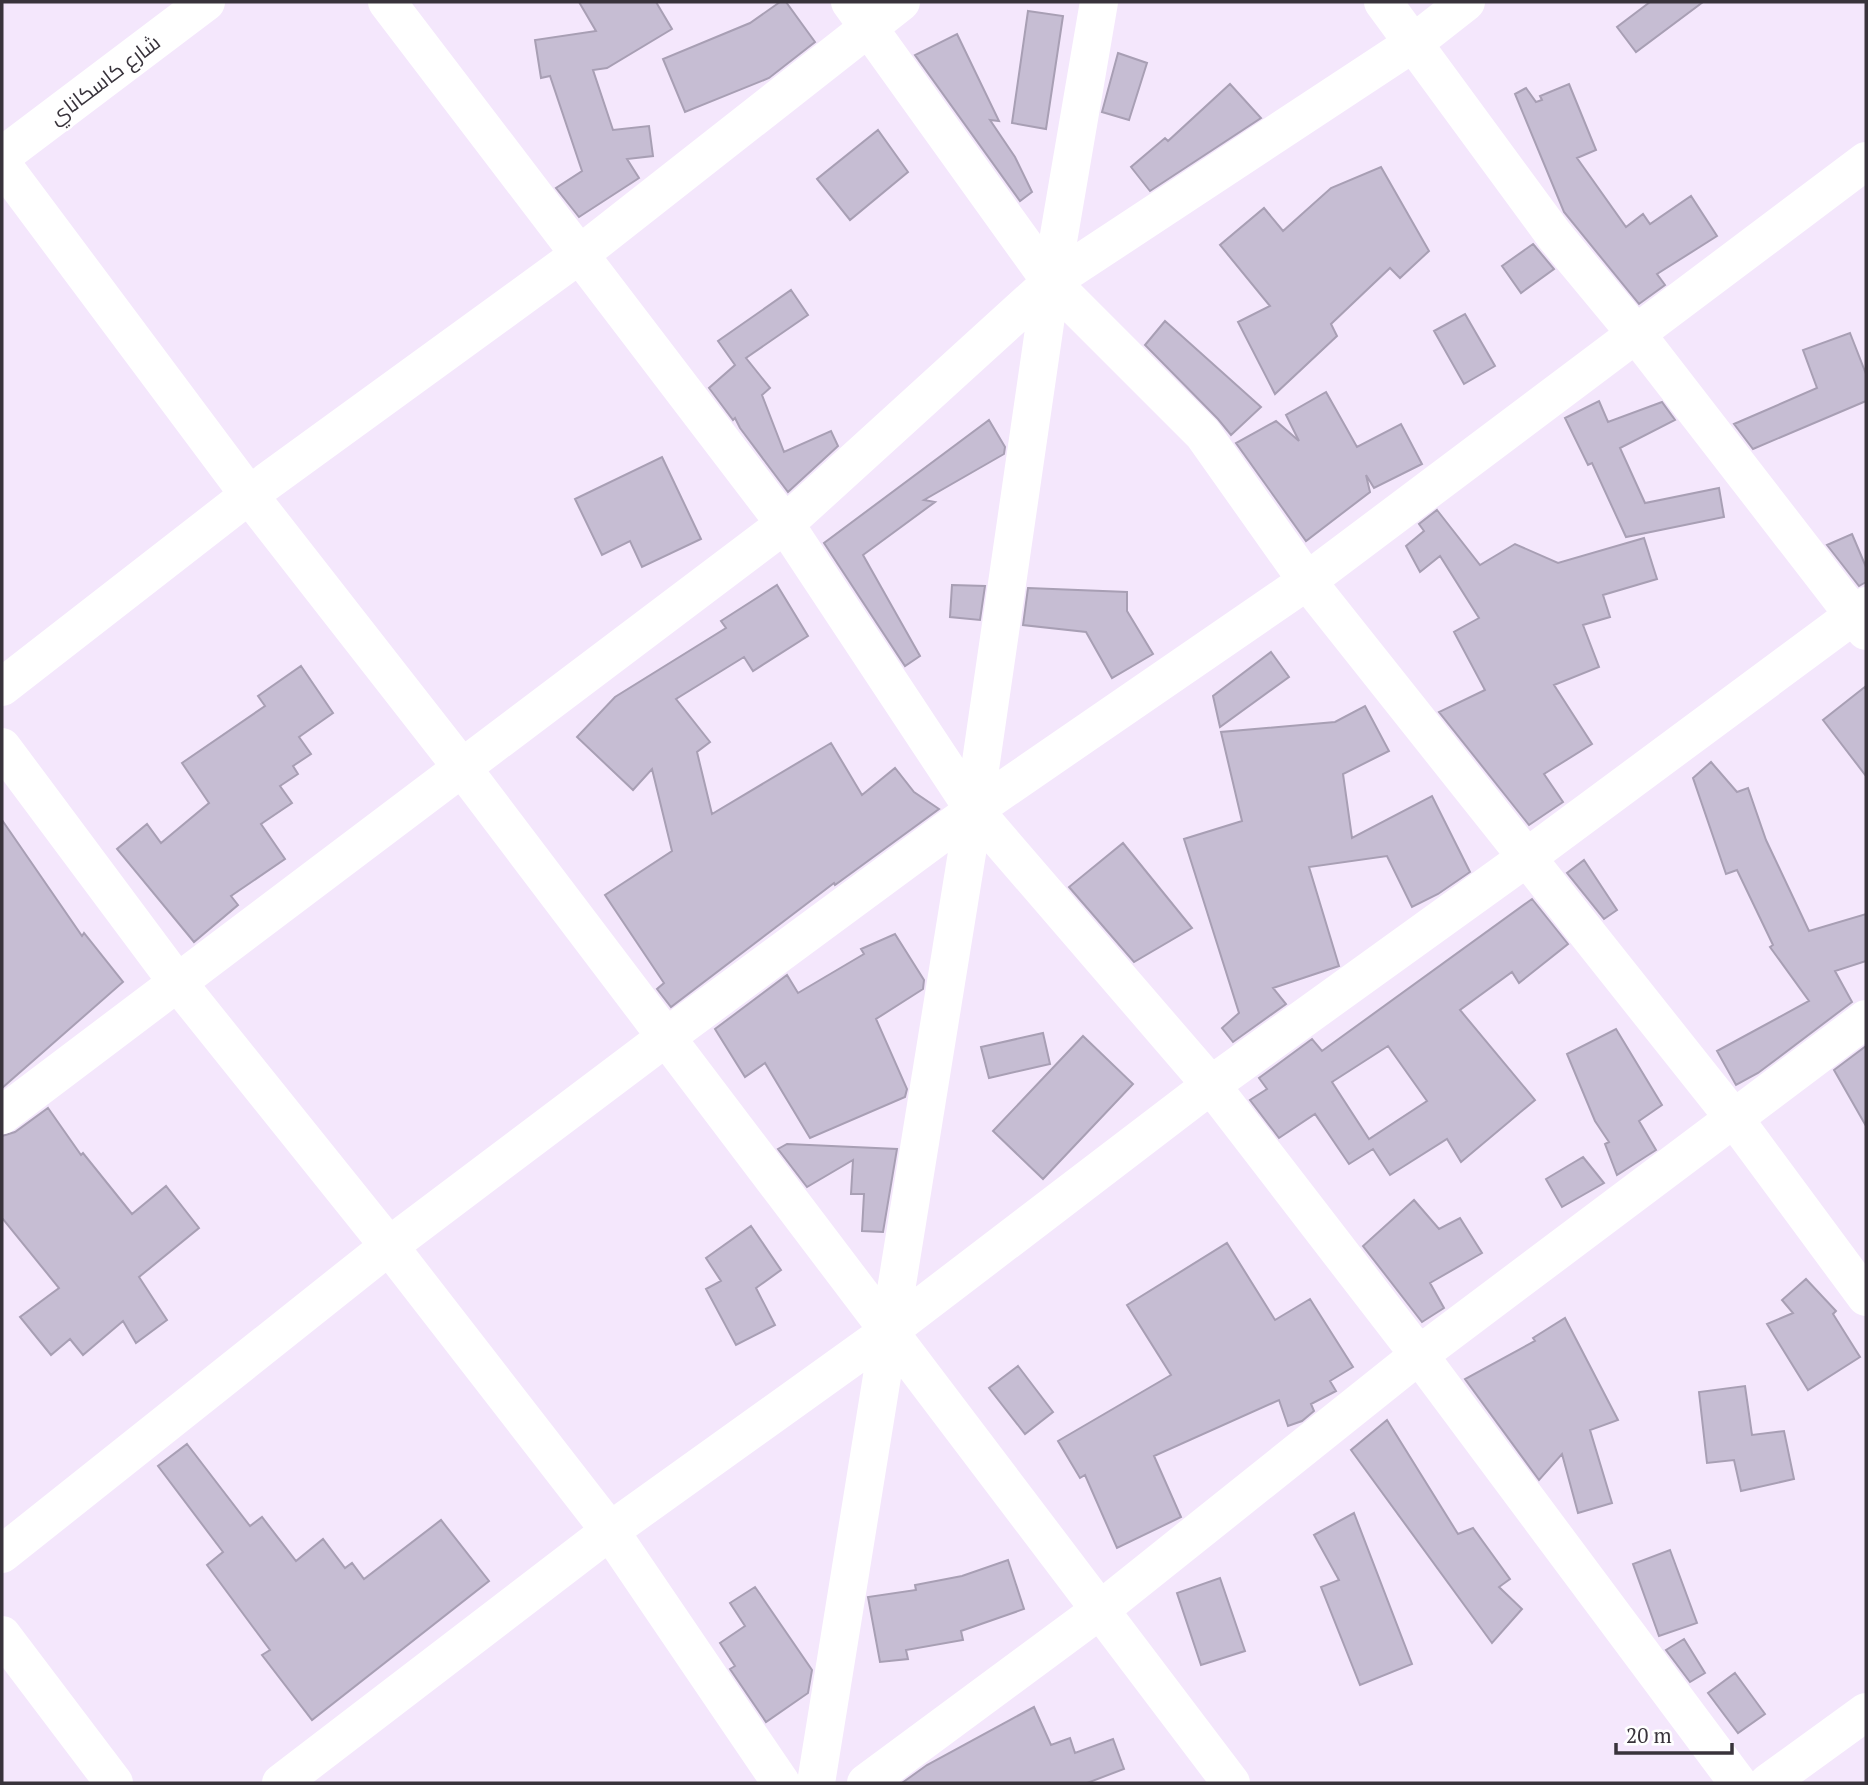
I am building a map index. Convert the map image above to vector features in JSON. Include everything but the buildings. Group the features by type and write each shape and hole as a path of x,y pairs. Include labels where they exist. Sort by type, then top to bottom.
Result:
{"street":[{"name":"شارع كاسكاناي","path":"2,156 206,2"},
{"path":"387,2 785,524 974,810 1210,1085 1419,1355 1738,1783"},
{"path":"2,687 249,495 579,255 859,14 901,2"},
{"path":"816,1783 974,810 1051,282 1099,2"},
{"path":"281,1783 610,1531 889,1331 1210,1085 1863,617 1554,234 1384,2"},
{"path":"2,1115 785,524 1051,282 1415,42 1466,2"},
{"path":"859,14 1051,282 1203,434 1307,581 1733,1117 1866,1297"},
{"path":"2,1554 389,1246 665,1038 974,810 1307,581 1866,161"},
{"path":"2,164 249,495 463,769 1231,1783"},
{"path":"2,747 177,982 389,1246 610,1531 781,1783"},
{"path":"866,1783 1100,1610 1419,1355 1866,1018"},
{"path":"2,1635 114,1783"},
{"path":"1768,1783 1866,1712"}]}
